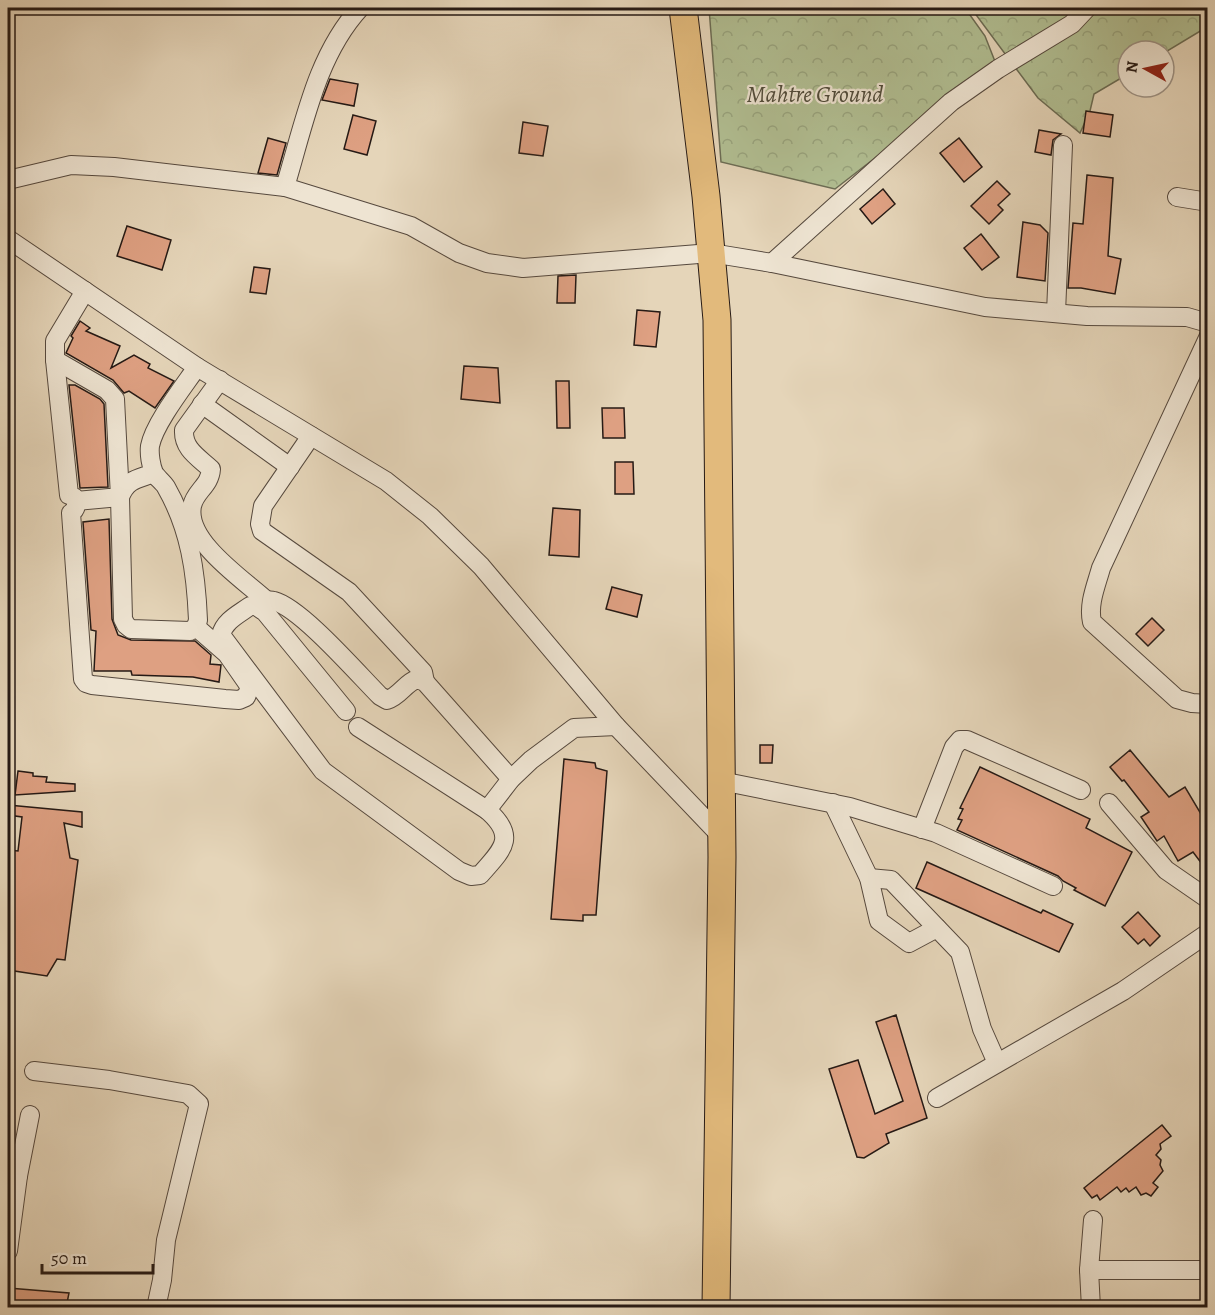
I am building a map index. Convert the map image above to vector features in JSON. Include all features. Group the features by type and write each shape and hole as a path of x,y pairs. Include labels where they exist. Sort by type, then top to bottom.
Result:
{"main road":[{"path":"683,8 717,320 721,836 716,1308"}],"street":[{"path":"285,187 322,65 348,22 360,8"},
{"path":"772,263 951,102 998,69 1072,24 1087,8"},
{"path":"1056,313 1063,145"},
{"path":"8,180 70,165 114,167 285,187 411,226 459,253 487,263 523,268 711,253 772,263 985,307 1087,316 1187,317 1208,323"},
{"path":"1177,196 1208,202"},
{"path":"8,238 197,367 386,481 430,516 481,566 616,726 721,836"},
{"path":"85,291 55,340 69,495 76,501 74,511 71,513 83,679 86,683 225,699 239,700 246,696 250,687 227,654 196,627"},
{"path":"1208,338 1101,568 1091,603 1092,622 1168,692 1177,699 1208,704"},
{"path":"55,360 107,390 115,399 123,620 131,629 190,631 196,627 198,620 195,571 186,530 165,485 154,473 149,453 155,432 197,367"},
{"path":"220,380 184,429 186,447 211,469 208,483 193,501 190,514 194,529 203,544 262,603 265,612 346,711"},
{"path":"202,404 290,467"},
{"path":"311,436 263,507 260,525 262,531 349,592 423,672 425,682"},
{"path":"120,497 124,486 154,473"},
{"path":"76,501 120,497"},
{"path":"358,727 487,810 504,828 503,850 480,875 471,876 459,871 323,771 221,635 227,622 250,606 274,601 305,620 380,696 387,700 395,697 411,681 417,679 425,682 511,779"},
{"path":"487,810 511,779 531,760 574,728 616,726"},
{"path":"922,829 954,747 960,740 967,740 1081,790"},
{"path":"721,781 833,803 936,833 1053,886"},
{"path":"833,803 869,878 879,921 909,943 937,928"},
{"path":"1109,803 1166,870 1208,899"},
{"path":"869,878 891,880 960,952 982,1029 997,1063"},
{"path":"937,1098 1123,991 1208,933"},
{"path":"34,1071 109,1080 188,1094 199,1104 170,1222 156,1308"},
{"path":"8,1251 13,1176 30,1115"},
{"path":"1090,1308 1089,1270 1093,1220"},
{"path":"1089,1270 1208,1270"}],"green space":[{"name":"Mahtre Ground","path":"709,8 965,8 985,36 996,64 835,189 721,162"},
{"path":"971,8 1207,8 1207,27 1176,46 1176,39 1116,39 1116,81 1094,94 1090,111 1080,133 1038,98"}],"building":[{"path":"330,79 358,84 354,106 322,100"},
{"path":"1086,111 1113,115 1110,137 1083,133"},
{"path":"353,115 376,121 367,155 344,149"},
{"path":"523,122 548,126 543,156 519,153"},
{"path":"1039,130 1061,134 1053,140 1051,155 1035,152"},
{"path":"268,138 286,143 277,175 258,173"},
{"path":"959,138 982,167 964,182 940,153"},
{"path":"1087,175 1113,178 1108,256 1121,259 1115,294 1068,288 1073,223 1083,224"},
{"path":"997,181 1010,194 998,205 1003,210 989,224 971,206"},
{"path":"883,189 895,204 872,224 860,209"},
{"path":"1023,222 1040,225 1048,233 1045,281 1017,277"},
{"path":"127,226 171,240 162,270 117,256"},
{"path":"981,234 999,257 982,270 964,248"},
{"path":"254,267 270,269 266,294 250,292"},
{"path":"576,275 575,303 557,303 558,276"},
{"path":"637,310 660,312 656,347 634,345"},
{"path":"80,321 90,328 86,331 120,346 111,368 134,355 150,364 148,368 174,381 155,408 129,391 124,393 113,380 66,353 73,338 71,336"},
{"path":"464,366 498,368 500,403 461,399"},
{"path":"556,381 569,381 570,428 557,428"},
{"path":"69,385 75,385 100,399 104,404 108,487 80,488"},
{"path":"602,408 624,408 625,438 603,438"},
{"path":"615,462 633,462 634,494 615,494"},
{"path":"553,508 580,510 579,557 549,555"},
{"path":"109,519 112,619 118,635 131,640 195,641 211,655 210,664 221,665 219,682 193,677 132,675 131,671 94,671 96,631 91,630 83,522"},
{"path":"612,587 642,595 637,617 606,609"},
{"path":"1152,618 1164,630 1148,646 1136,634"},
{"path":"760,745 773,745 772,763 760,763"},
{"path":"1130,750 1169,797 1185,787 1204,819 1201,821 1208,832 1208,872 1193,852 1178,861 1164,836 1157,841 1141,817 1149,812 1124,780 1122,781 1110,767"},
{"path":"564,759 595,763 596,768 607,771 596,915 583,915 583,921 551,919"},
{"path":"980,767 1090,819 1086,828 1132,852 1105,906 1074,890 1076,888 1058,876 957,830 962,820 958,819 963,809 960,808"},
{"path":"18,771 33,773 33,776 47,777 46,782 75,784 75,791 15,795"},
{"path":"8,805 82,812 82,827 64,823 70,858 78,860 65,960 57,959 47,976 8,970 8,850 18,851 22,817 8,815"},
{"path":"927,862 1041,913 1043,910 1073,924 1059,952 916,888"},
{"path":"1138,912 1160,936 1150,946 1144,939 1138,944 1122,927"},
{"path":"896,1015 927,1118 886,1134 889,1143 864,1158 857,1157 829,1069 858,1060 875,1114 903,1101 876,1022"},
{"path":"1162,1125 1171,1136 1160,1144 1161,1149 1156,1155 1161,1160 1160,1165 1163,1171 1153,1183 1158,1187 1151,1196 1146,1193 1141,1195 1136,1187 1129,1192 1126,1188 1121,1192 1117,1187 1100,1200 1097,1195 1092,1198 1084,1188"},
{"path":"8,1288 69,1293 66,1308 8,1308"}]}
